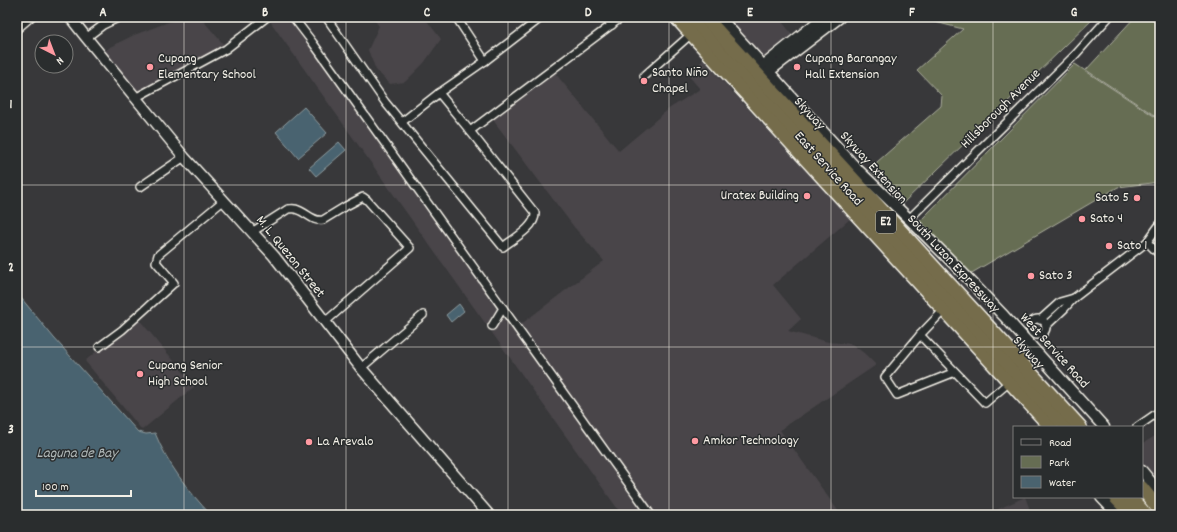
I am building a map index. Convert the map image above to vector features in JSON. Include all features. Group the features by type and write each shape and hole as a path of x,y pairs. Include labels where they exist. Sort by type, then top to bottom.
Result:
{"highway":[{"name":"E2","path":"676,17 1050,426"},
{"name":"E2","path":"685,17 1057,426"},
{"name":"Skyway","path":"692,17 1065,426"},
{"name":"Skyway","path":"700,17 1072,426"},
{"name":"South Luzon Expressway","path":"705,17 1079,426"},
{"name":"Skyway Extension","path":"720,18 905,227 973,298 1089,426"},
{"path":"1143,489 1160,511"},
{"path":"1143,496 1160,515"},
{"path":"1116,498 1132,515"},
{"path":"1123,498 1138,515"},
{"path":"1131,498 1146,515"},
{"path":"1138,498 1153,515"}],"main road":[{"name":"M. L. Quezon Street","path":"70,17 184,157 274,256 361,368 488,515"},
{"name":"East Service Road","path":"671,17 1046,426"},
{"path":"766,69 824,17"},
{"path":"766,69 840,17"},
{"name":"West Service Road","path":"720,18 858,170 958,268 1103,426"},
{"path":"1143,472 1160,493"},
{"path":"1102,498 1118,515"}],"street":[{"path":"17,29 31,17"},
{"path":"86,38 103,25 120,17"},
{"path":"135,98 226,49 267,17"},
{"path":"293,17 651,515"},
{"path":"326,17 385,102 503,247 531,226 535,213 439,93"},
{"path":"456,17 485,61"},
{"path":"402,122 542,17"},
{"path":"605,17 612,25"},
{"path":"470,131 622,17"},
{"name":"Hillsborough Avenue","path":"909,219 1076,54 1109,17"},
{"path":"644,76 689,36"},
{"path":"140,187 184,157"},
{"path":"252,232 288,209 300,210 319,221 363,198 367,200 410,248 325,322"},
{"path":"99,347 122,330 174,283 156,262 158,255 224,201"},
{"path":"1074,298 1060,302 1041,319 1035,320 1032,323 1031,328 1033,332 1036,335 1041,334 1045,330 1046,326 1074,298 1147,242 1160,224"},
{"path":"1147,242 1160,255"},
{"path":"492,326 503,308"},
{"path":"942,312 920,335 885,377 898,395 955,372"},
{"path":"361,368 423,315"},
{"path":"1041,319 1046,326"},
{"path":"1025,340 1033,332"},
{"path":"920,335 985,403 1007,384"},
{"path":"1138,426 1160,411"}],"shaded area":[{"name":"Cupang Elementary School","path":"182,17 200,17 225,46 138,94 102,54 110,47 134,35"},
{"path":"267,17 296,17 520,325 604,261 574,227 493,120 555,73 619,151 670,108 700,89 688,75 703,60 850,219 773,285 801,319 788,331 828,342 852,344 876,365 780,430 841,515 622,515"},
{"path":"372,17 424,17 441,39 424,63 405,82 390,84 376,70 368,50 379,26"},
{"path":"739,17 778,17 792,34 764,58 731,23"},
{"name":"Cupang Senior High School","path":"137,317 195,386 142,430 85,361"},
{"path":"1160,433 1160,486 1143,467 1143,443"},
{"path":"1025,498 1032,515 985,515"}],"green space":[{"path":"926,17 1095,17 903,203 869,169 941,106 942,96 917,70 963,29 923,19"},
{"path":"1135,17 1149,17 1160,26 1160,119 1086,70"},
{"path":"1075,64 1160,120 1160,182 1118,187 970,274 920,221"}],"water":[{"path":"304,107 327,133 298,158 276,132"},
{"path":"339,142 346,150 316,176 309,168"},
{"name":"Laguna de Bay","path":"17,293 54,338 138,432 146,434 155,433 172,466 194,496 211,515 17,515"},
{"path":"459,304 464,311 451,322 446,315"}],"place":[{"name":"Cupang Elementary School","path":"150,67"},
{"name":"Cupang Barangay Hall Extension","path":"797,67"},
{"name":"Santo Niño Chapel","path":"644,81"},
{"name":"Uratex Building","path":"807,196"},
{"name":"Sato 5","path":"1137,198"},
{"name":"Sato 4","path":"1082,219"},
{"name":"Sato 1","path":"1109,246"},
{"name":"Sato 3","path":"1031,276"},
{"name":"Cupang Senior High School","path":"140,374"},
{"name":"Amkor Technology","path":"695,441"},
{"name":"La Arevalo","path":"309,442"}]}
